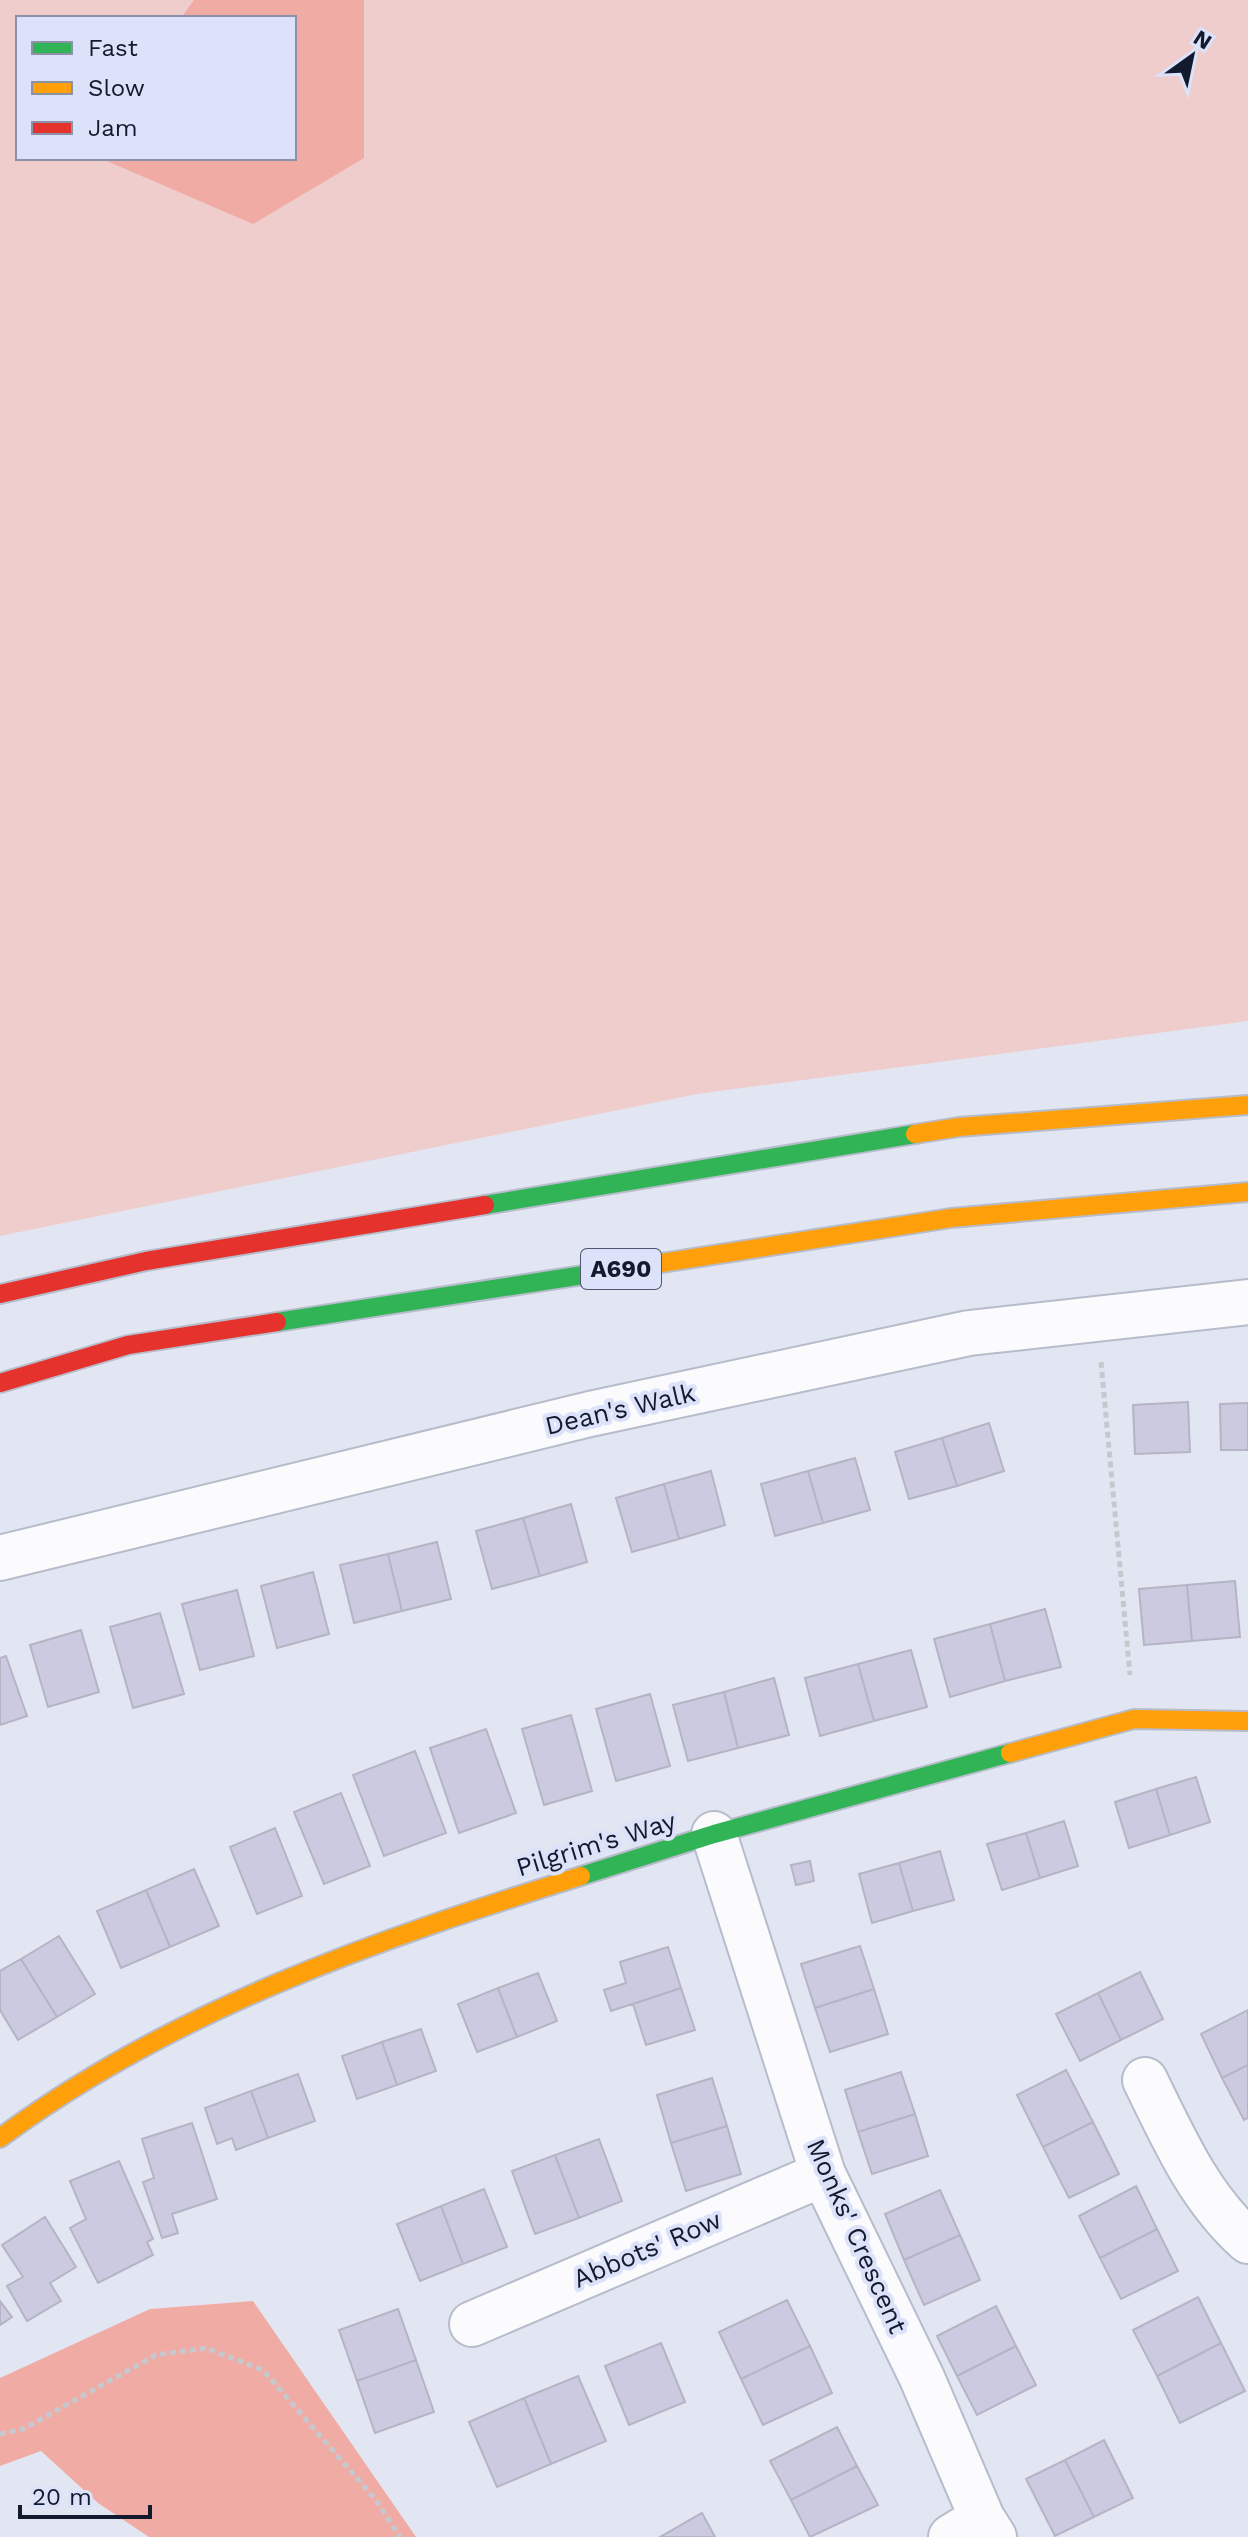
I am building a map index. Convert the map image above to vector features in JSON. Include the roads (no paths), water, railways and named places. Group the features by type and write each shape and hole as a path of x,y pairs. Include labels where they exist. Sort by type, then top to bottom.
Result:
{"main road":[{"path":"0,1294 146,1261 959,1127 1248,1105"},
{"name":"A690","path":"0,1383 128,1345 951,1218 1248,1192"},
{"name":"Pilgrim's Way","path":"0,2138 35,2112 134,2051 278,1980 415,1928 714,1834 1134,1719 1248,1721"}],"street":[{"name":"Dean's Walk","path":"0,1558 590,1414 969,1333 1248,1302"},
{"name":"Monks' Crescent","path":"714,1834 823,2174 922,2378 976,2531"},
{"path":"1145,2080 1193,2176 1219,2215 1248,2241"},
{"name":"Abbots' Row","path":"472,2324 823,2174"}]}
